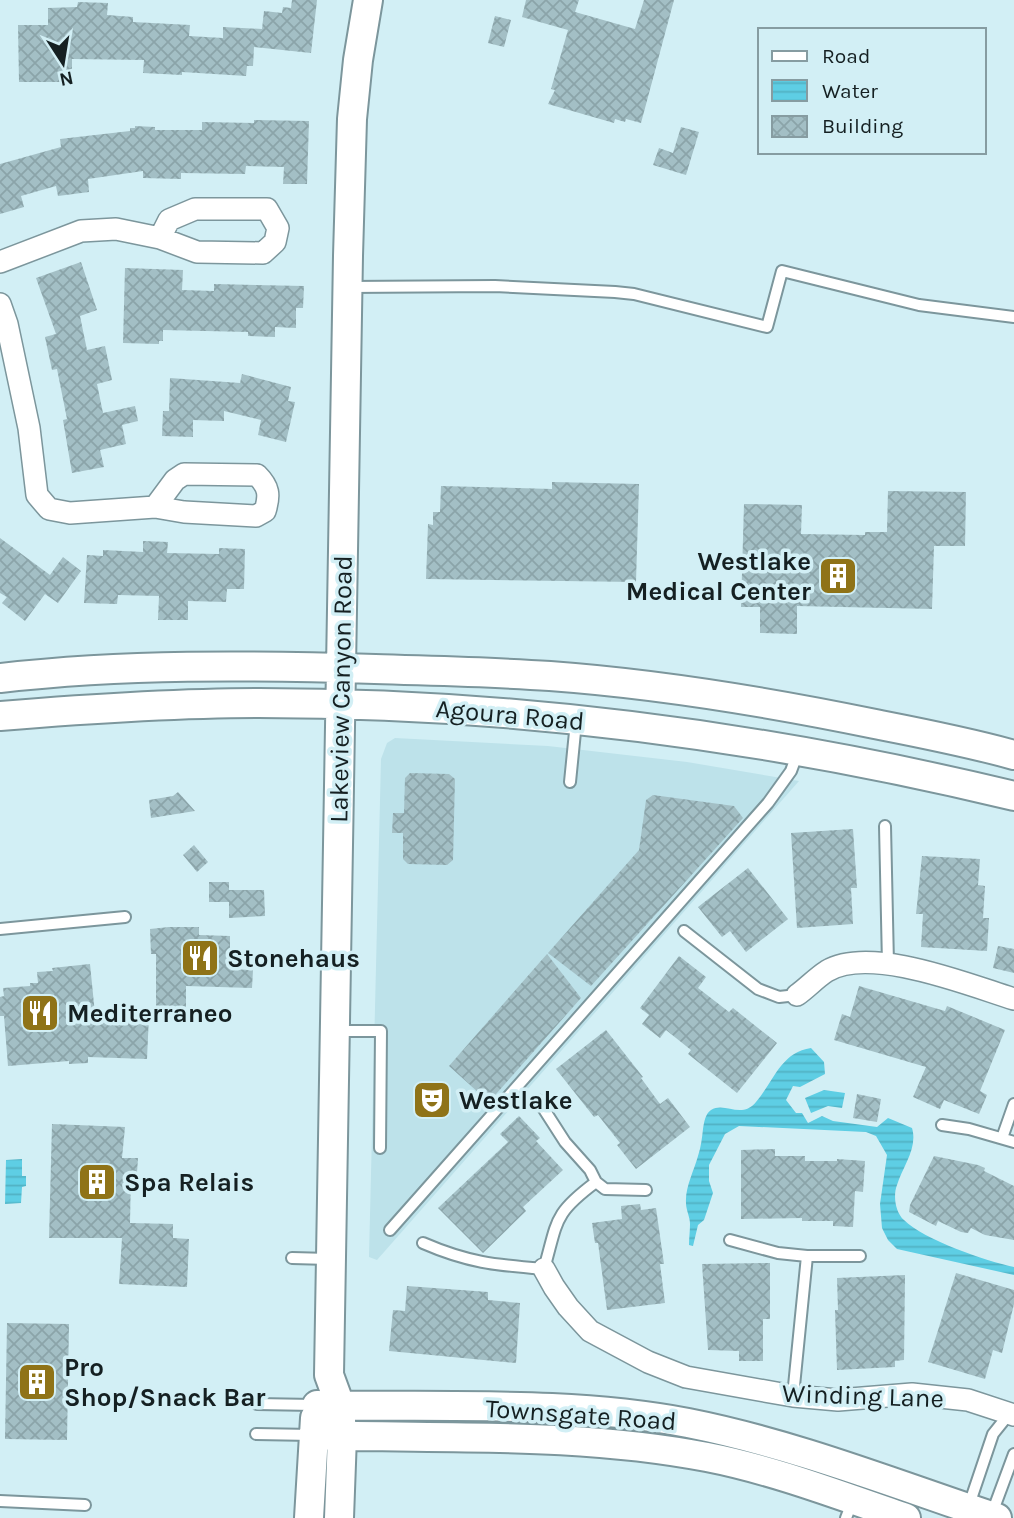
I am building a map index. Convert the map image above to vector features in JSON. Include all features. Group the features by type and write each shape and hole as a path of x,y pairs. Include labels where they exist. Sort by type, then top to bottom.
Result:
{"street":[{"name":"Lakeview Canyon Road","path":"339,1518 342,1436 329,1405 348,287 352,119 368,0"},
{"path":"0,262 82,231 117,229 160,238 197,252 263,253 275,242 278,228 267,209 195,209 169,220 160,238"},
{"path":"0,304 7,324 29,428 37,495 49,509 70,513 155,508 256,516 265,511 269,497 267,484 257,475 184,474 174,480 155,508"},
{"name":"Agoura Road","path":"0,678 239,666 552,676 711,694 841,717 1014,755"},
{"name":"Agoura Road","path":"0,716 171,705 341,704 476,710 719,736 919,773 1014,796"},
{"path":"797,995 827,971 861,962 910,967 1014,999"},
{"name":"Winding Lane","path":"544,1269 568,1307 590,1331 648,1362 686,1377 793,1396 838,1400 912,1394 968,1401 1013,1413"},
{"name":"Lakeview Canyon Road","path":"309,1518 313,1435 329,1405"},
{"name":"Townsgate Road","path":"329,1405 537,1407 627,1414 687,1423 750,1437 811,1455 985,1514"},
{"name":"Townsgate Road","path":"313,1435 522,1438 631,1446 743,1466 849,1509 906,1518"},
{"path":"849,1509 860,1491 874,1491 947,1514 985,1514"}],"lane":[{"path":"348,287 533,287 615,292 647,297 767,327 782,271 919,305 1014,317"},
{"path":"570,782 577,719"},
{"path":"390,1230 768,803 791,771 799,750"},
{"path":"885,826 888,964"},
{"path":"0,929 125,917"},
{"path":"684,931 758,989 779,997 797,995"},
{"path":"336,1031 381,1031 380,1148"},
{"path":"538,1100 553,1125 590,1170 596,1182 605,1189 646,1190"},
{"path":"1002,1138 1014,1104"},
{"path":"942,1125 1014,1142"},
{"path":"424,1243 454,1256 488,1265 544,1269 554,1227 561,1212 571,1200 596,1182"},
{"path":"730,1240 778,1253 860,1256"},
{"path":"793,1396 807,1256"},
{"path":"292,1258 331,1259"},
{"path":"257,1404 329,1405"},
{"path":"985,1514 993,1434 1013,1413"},
{"path":"256,1434 313,1435"},
{"path":"985,1514 1014,1454"},
{"path":"0,1501 85,1505"}],"shaded area":[{"path":"395,738 548,746 687,762 799,781 377,1260 369,1257 381,759 387,743"}],"water":[{"path":"811,1048 824,1062 825,1074 800,1087 793,1086 786,1100 796,1113 802,1113 808,1123 822,1116 833,1121 877,1127 888,1118 912,1128 913,1143 895,1194 901,1217 913,1228 940,1242 1014,1267 1014,1275 897,1249 882,1228 880,1204 887,1155 876,1136 866,1132 739,1126 725,1134 709,1165 709,1181 713,1193 704,1220 698,1225 693,1246 689,1245 690,1224 686,1197 707,1114 722,1107 745,1110 750,1107 785,1061 792,1055"},
{"path":"824,1090 845,1093 842,1108 828,1106 811,1113 805,1098"},
{"path":"22,1159 22,1176 26,1176 26,1186 22,1187 21,1203 5,1204 6,1160"}],"building":[{"path":"292,0 317,0 311,53 254,47 253,66 247,66 246,76 182,72 182,75 143,73 144,60 72,59 72,82 19,82 18,25 48,25 48,8 77,7 78,2 108,3 107,15 133,17 133,22 190,25 189,36 223,38 223,27 262,29 264,11 282,13 283,7 291,8"},
{"path":"526,0 579,0 575,12 635,29 644,0 674,0 641,123 615,119 614,123 548,104 555,90 551,89 568,30 522,17"},
{"path":"495,16 511,20 504,47 488,43"},
{"path":"254,120 309,121 307,184 283,184 284,167 246,166 245,174 181,173 181,179 143,178 143,171 88,179 89,192 58,196 56,186 21,196 24,207 0,214 0,164 61,147 60,139 130,131 130,128 135,126 155,127 155,130 202,130 202,122 254,123"},
{"path":"681,127 699,132 686,175 653,165 659,148 673,153"},
{"path":"81,262 97,310 80,316 87,350 105,346 112,380 97,384 103,413 135,406 138,421 122,425 126,444 100,450 104,467 72,473 63,420 67,419 57,369 52,370 45,337 56,334 36,278"},
{"path":"125,268 183,270 182,290 214,291 214,284 304,286 303,308 296,308 296,328 275,327 275,337 248,336 248,332 163,330 163,341 159,341 159,344 123,343"},
{"path":"242,374 291,387 288,401 295,402 286,442 258,435 261,420 224,411 224,421 193,420 193,437 162,436 163,411 169,411 170,378 240,383"},
{"path":"552,482 639,484 636,582 426,579 428,524 433,525 433,512 440,512 441,486 552,489"},
{"name":"Westlake Medical Center","path":"888,491 966,492 965,546 934,546 932,609 797,606 797,634 760,633 760,607 741,607 744,504 802,505 801,534 865,535 865,532 887,532"},
{"path":"0,538 50,575 63,557 81,571 58,603 45,594 25,621 2,603 7,597 0,593"},
{"path":"143,541 168,542 167,553 219,554 219,548 245,549 244,589 227,589 226,602 188,601 188,620 158,620 159,596 118,595 117,604 84,603 87,555 103,556 103,550 143,552"},
{"path":"410,773 449,774 455,779 453,860 447,865 408,864 403,859 403,833 392,833 393,813 404,813 405,778"},
{"path":"178,792 195,811 151,818 149,800 173,796"},
{"path":"653,795 734,806 743,818 591,986 548,953 639,850 646,800"},
{"path":"853,829 857,888 851,888 853,924 797,928 791,833"},
{"path":"194,845 208,862 197,872 183,855"},
{"path":"922,856 980,859 978,885 985,886 983,918 989,918 987,951 921,947 923,914 916,914"},
{"path":"748,868 788,919 746,952 730,931 722,937 698,907"},
{"path":"209,882 229,882 229,890 264,890 265,916 229,918 229,902 209,902"},
{"name":"Stonehaus","path":"199,927 199,935 230,936 230,969 253,970 252,988 186,986 186,1008 156,1007 156,954 151,954 150,929"},
{"path":"998,946 1014,949 1014,973 993,968"},
{"path":"547,954 581,998 489,1102 449,1066"},
{"path":"679,956 706,977 698,988 729,1012 733,1008 777,1043 737,1093 688,1054 691,1050 666,1030 660,1038 642,1024 649,1015 640,1008"},
{"name":"Mediterraneo","path":"90,964 95,1014 149,1015 147,1059 88,1057 88,1063 69,1064 69,1061 8,1066 4,1016 0,1016 3,988 38,983 37,972"},
{"path":"859,986 945,1011 947,1006 1005,1030 980,1091 987,1095 979,1114 944,1100 940,1109 913,1097 926,1067 834,1040 842,1014 850,1017"},
{"path":"606,1030 643,1077 641,1078 660,1104 668,1098 690,1127 636,1169 598,1115 594,1117 556,1069"},
{"path":"857,1094 881,1099 877,1122 853,1118"},
{"path":"519,1116 540,1138 536,1141 563,1170 523,1207 526,1211 483,1253 438,1208 508,1142 500,1134"},
{"name":"Spa Relais","path":"52,1124 125,1127 122,1158 138,1158 137,1173 131,1174 130,1223 173,1224 173,1238 189,1239 187,1287 119,1284 122,1238 49,1238"},
{"path":"775,1149 775,1156 805,1156 805,1161 865,1161 863,1192 855,1191 853,1227 833,1226 833,1221 802,1221 802,1218 741,1219 741,1150"},
{"path":"934,1156 978,1165 985,1168 984,1171 1014,1186 1014,1240 985,1235 971,1228 968,1233 961,1232 938,1221 936,1226 909,1212"},
{"path":"640,1204 641,1210 656,1208 664,1264 660,1264 665,1303 607,1310 598,1243 595,1243 592,1223 622,1219 621,1206"},
{"path":"770,1263 770,1319 763,1319 763,1361 739,1361 739,1351 708,1350 702,1264"},
{"path":"956,1273 1014,1290 1014,1304 1002,1353 993,1350 985,1379 928,1362"},
{"path":"905,1275 904,1360 895,1361 895,1367 837,1370 837,1278"},
{"path":"407,1286 488,1292 488,1300 520,1303 516,1363 389,1351 393,1310 405,1311"},
{"name":"Pro Shop/Snack Bar","path":"7,1323 69,1324 67,1440 5,1439"}],"place":[{"name":"Westlake Medical Center","path":"838,576"},
{"name":"Stonehaus","path":"200,958"},
{"name":"Mediterraneo","path":"40,1013"},
{"name":"Westlake","path":"432,1100"},
{"name":"Spa Relais","path":"97,1182"},
{"name":"Pro Shop/Snack Bar","path":"37,1382"}]}
